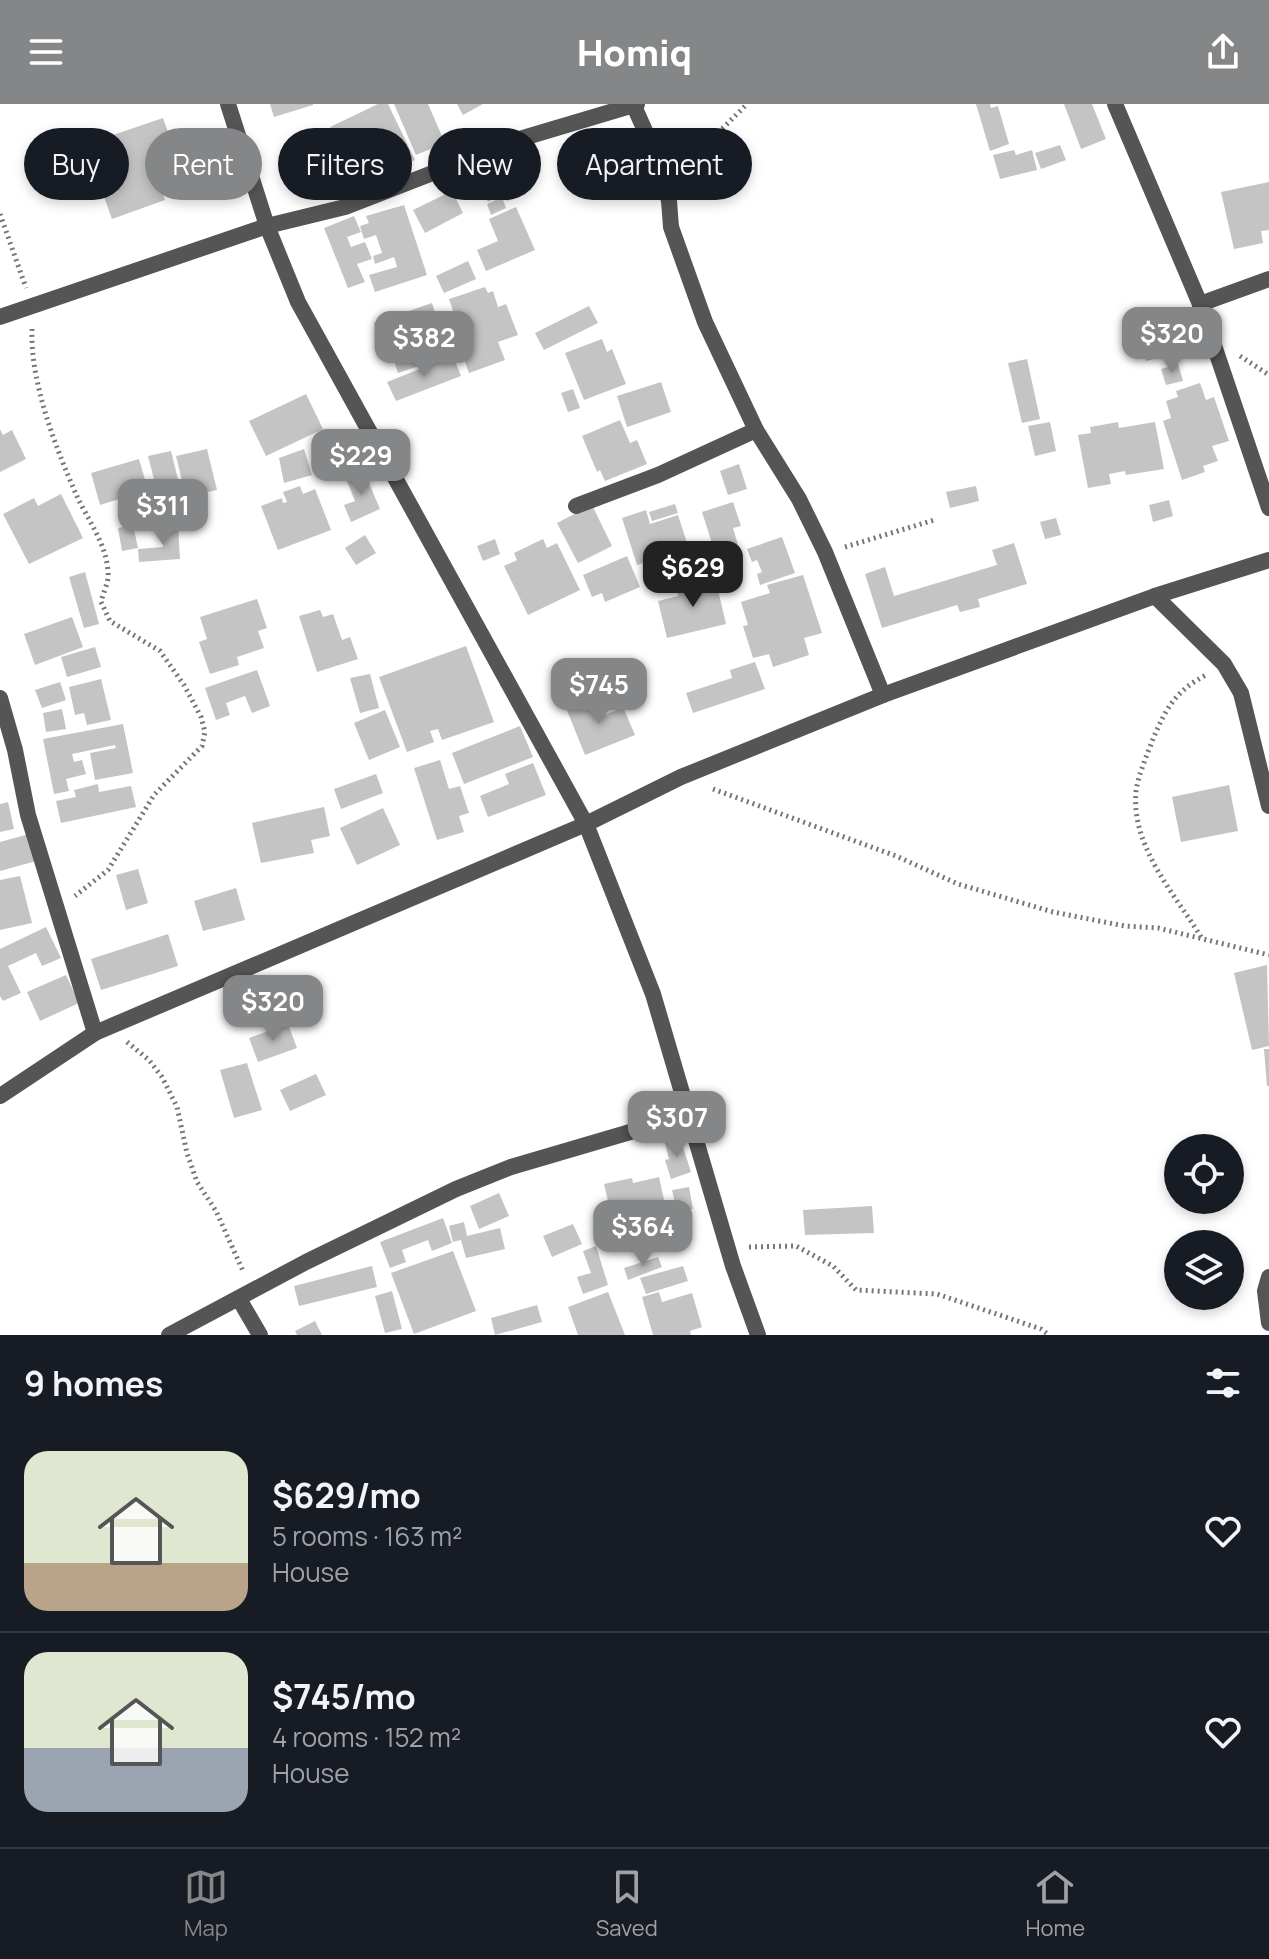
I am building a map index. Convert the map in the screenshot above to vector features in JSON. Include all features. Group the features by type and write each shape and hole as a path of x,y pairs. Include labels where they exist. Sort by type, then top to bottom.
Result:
{"street":[{"path":"228,104 267,226 298,302 586,824 653,994 728,1248 758,1335"},
{"path":"0,317 267,226 345,207 523,138 634,104 660,164 669,201 671,227 705,322 756,430 799,499 825,552 883,695"},
{"path":"1115,104 1200,304 1269,508"},
{"path":"1200,304 1269,279"},
{"path":"576,506 658,475 756,430"},
{"path":"0,1096 103,1031 586,824 681,777 883,695 1155,596 1269,560"},
{"path":"1155,596 1224,664 1241,693 1269,806"},
{"path":"0,698 54,907 103,1031"},
{"path":"169,1335 306,1262 470,1184 511,1167 688,1115"},
{"path":"1269,1277 1265,1291 1269,1323"},
{"path":"246,1296 260,1335"}],"path":[{"path":"669,201 689,166 747,104"},
{"path":"0,214 33,308 31,353 53,435 76,495 105,553 109,576 101,602 110,621 160,651 184,685 201,717 205,732 202,746 154,795 108,870 83,891 54,907"},
{"path":"825,552 934,520"},
{"path":"1202,938 1145,845 1137,820 1136,791 1167,706 1197,680 1224,664"},
{"path":"681,777 826,829 958,884 1053,912 1125,926 1158,928 1269,955"},
{"path":"103,1031 149,1060 162,1077 177,1107 197,1182 216,1211 246,1296"},
{"path":"728,1248 796,1246 833,1266 856,1290 937,1294 1041,1329 1049,1335"}],"building":[{"path":"270,104 313,104 313,105 274,117"},
{"path":"378,104 388,104 400,128 330,128"},
{"path":"394,104 428,104 438,128 428,128 428,150 416,155 412,146 412,128 404,128"},
{"path":"457,104 483,104 463,115"},
{"path":"976,104 990,104 991,108 998,106 1009,144 990,151"},
{"path":"1064,104 1092,104 1106,139 1081,149"},
{"path":"163,118 167,128 145,128 145,200 165,200 112,219 105,200 129,200 129,130"},
{"path":"1060,145 1066,160 1041,169 1035,153"},
{"path":"1014,150 1016,155 1032,150 1037,170 1000,179 993,155"},
{"path":"1269,182 1269,230 1261,231 1263,243 1234,249 1221,192"},
{"path":"434,200 456,200 463,213 425,233 413,210"},
{"path":"503,200 506,208 491,215 487,204"},
{"path":"404,205 427,275 375,292 369,275 397,267 394,257 375,264 373,256 382,253 376,235 364,239 360,226 369,223 366,216"},
{"path":"516,207 535,250 486,271 477,250 498,241 489,219"},
{"path":"354,216 361,232 347,237 351,247 365,242 372,259 357,264 365,282 348,288 324,228"},
{"path":"468,261 476,279 444,293 436,276"},
{"path":"485,287 488,293 493,291 498,307 506,304 518,335 498,342 505,360 469,373 462,354 457,356 447,326 457,322 449,299"},
{"path":"432,303 445,342 435,346 439,359 398,373 394,361 388,363 374,323"},
{"path":"589,306 598,323 544,350 535,333"},
{"path":"1162,311 1167,328 1154,332 1162,357 1146,361 1132,320"},
{"path":"602,339 607,352 612,349 626,384 584,400 565,353"},
{"path":"453,356 461,376 396,401 387,382"},
{"path":"1027,359 1040,419 1022,423 1008,363"},
{"path":"1178,364 1183,381 1166,385 1161,369"},
{"path":"661,382 671,412 627,427 617,396"},
{"path":"1200,383 1206,400 1214,397 1229,441 1212,446 1218,461 1203,466 1205,472 1182,480 1163,421 1171,418 1166,401 1178,397 1176,391"},
{"path":"573,389 580,408 568,412 561,393"},
{"path":"306,394 323,429 266,456 249,421"},
{"path":"620,420 630,443 637,440 647,464 605,481 600,470 597,472 582,436"},
{"path":"1050,422 1056,451 1035,456 1028,426"},
{"path":"1118,422 1119,428 1155,422 1164,469 1126,475 1125,471 1109,474 1111,484 1088,488 1078,435 1091,433 1090,427"},
{"path":"0,429 3,435 12,430 26,459 0,472"},
{"path":"333,436 334,445 346,439 352,457 321,469 312,441"},
{"path":"207,449 217,490 186,497 176,456"},
{"path":"304,449 312,475 284,483 279,458"},
{"path":"171,451 187,516 165,522 148,456"},
{"path":"139,459 148,490 100,505 91,473"},
{"path":"739,464 747,489 728,495 720,471"},
{"path":"363,469 380,509 351,522 344,505 355,501 345,476"},
{"path":"300,486 303,494 315,489 331,530 278,550 261,506 282,498 283,503 287,502 283,492"},
{"path":"976,486 979,501 950,508 946,492"},
{"path":"61,494 83,538 29,564 3,514 34,498 38,506"},
{"path":"1169,500 1173,516 1153,522 1149,505"},
{"path":"733,502 741,526 733,528 741,555 718,562 702,512"},
{"path":"675,504 678,513 652,521 649,512"},
{"path":"592,505 612,546 578,563 557,523"},
{"path":"646,510 650,524 678,515 689,549 637,565 622,518"},
{"path":"1056,518 1061,535 1045,539 1040,522"},
{"path":"133,525 138,548 122,551 118,528"},
{"path":"178,525 180,559 139,562 138,549 163,547 162,526"},
{"path":"365,535 376,553 356,565 345,548"},
{"path":"782,537 795,573 760,585 757,574 762,572 757,560 752,562 747,549"},
{"path":"495,539 500,554 483,561 477,546"},
{"path":"543,539 547,548 557,543 580,590 528,615 504,566 517,560 514,553"},
{"path":"1014,543 1027,584 978,599 980,607 960,612 957,605 882,628 865,574 885,567 894,596 997,565 992,550"},
{"path":"696,553 700,570 648,583 644,565"},
{"path":"627,556 640,587 605,602 602,593 592,597 583,575"},
{"path":"85,572 99,624 84,628 69,577"},
{"path":"803,575 822,633 804,638 809,655 773,667 769,654 753,658 743,626 748,625 741,602 770,593 767,585"},
{"path":"715,577 726,624 667,638 658,601 678,596 676,586"},
{"path":"257,599 267,628 258,631 264,648 237,657 239,665 210,674 199,642 207,639 200,617"},
{"path":"320,610 323,617 333,614 342,640 350,637 358,659 317,672 299,616"},
{"path":"72,617 83,647 35,665 24,634"},
{"path":"466,646 494,722 442,740 438,729 430,731 434,742 407,752 379,677"},
{"path":"95,647 101,667 67,677 61,657"},
{"path":"755,662 765,689 693,713 686,693 732,678 730,670"},
{"path":"257,670 270,706 252,713 245,696 226,703 230,715 216,720 205,688"},
{"path":"370,674 379,708 360,713 350,678"},
{"path":"101,679 111,720 87,725 84,713 75,715 69,687"},
{"path":"60,682 66,700 42,708 35,690"},
{"path":"593,698 601,717 623,707 635,735 585,755 566,708"},
{"path":"62,709 66,729 46,732 43,713"},
{"path":"385,710 400,747 369,760 354,723"},
{"path":"123,724 133,773 95,780 90,753 116,748 115,745 72,754 74,762 82,760 86,774 66,779 69,791 54,794 43,739"},
{"path":"520,726 533,757 464,784 452,753"},
{"path":"440,760 449,789 460,786 469,813 459,816 464,832 437,840 414,768"},
{"path":"533,763 546,795 488,817 480,796 509,784 505,774"},
{"path":"376,774 383,793 341,809 334,789"},
{"path":"98,784 99,792 131,786 136,807 61,823 56,801 76,797 74,790"},
{"path":"1229,785 1238,831 1181,842 1172,797"},
{"path":"8,802 14,829 0,832 0,804"},
{"path":"324,807 330,836 311,840 314,853 261,863 252,823"},
{"path":"383,808 400,845 357,865 340,828"},
{"path":"29,834 36,861 0,871 0,842"},
{"path":"138,869 148,903 126,910 116,875"},
{"path":"20,876 32,923 0,930 0,880"},
{"path":"236,888 245,920 203,931 194,901"},
{"path":"46,927 61,958 42,966 36,953 8,966 21,993 3,1001 0,996 0,949"},
{"path":"168,934 178,966 101,990 91,959"},
{"path":"1267,965 1269,1046 1252,1050 1234,973"},
{"path":"66,975 79,1003 40,1021 27,992"},
{"path":"288,1024 297,1048 258,1062 249,1038"},
{"path":"1264,1049 1269,1049 1269,1086 1267,1086"},
{"path":"247,1063 262,1110 234,1118 220,1070"},
{"path":"316,1074 326,1095 290,1111 280,1090"},
{"path":"680,1138 691,1172 671,1179 665,1160 669,1159 665,1143"},
{"path":"659,1177 668,1218 638,1225 639,1230 616,1235 604,1184 632,1178 633,1183"},
{"path":"689,1187 693,1209 677,1212 672,1190"},
{"path":"499,1193 509,1216 479,1229 470,1206"},
{"path":"872,1206 874,1233 805,1235 803,1210"},
{"path":"443,1218 452,1243 432,1251 428,1240 402,1250 406,1262 390,1268 380,1242"},
{"path":"464,1222 467,1236 500,1228 505,1249 466,1258 461,1240 453,1242 449,1226"},
{"path":"573,1224 582,1244 552,1257 543,1236"},
{"path":"596,1246 608,1285 583,1294 577,1277 591,1273 583,1251"},
{"path":"453,1251 476,1311 414,1334 391,1273"},
{"path":"658,1257 662,1267 628,1280 624,1268"},
{"path":"372,1266 377,1287 299,1306 294,1286"},
{"path":"683,1266 688,1281 646,1294 640,1278"},
{"path":"392,1291 402,1329 385,1333 375,1296"},
{"path":"608,1292 625,1335 578,1335 568,1307"},
{"path":"659,1292 662,1302 692,1293 702,1327 690,1331 691,1335 653,1335 642,1297"},
{"path":"537,1305 542,1322 495,1335 491,1318"},
{"path":"315,1321 322,1335 297,1335 295,1331"}]}
